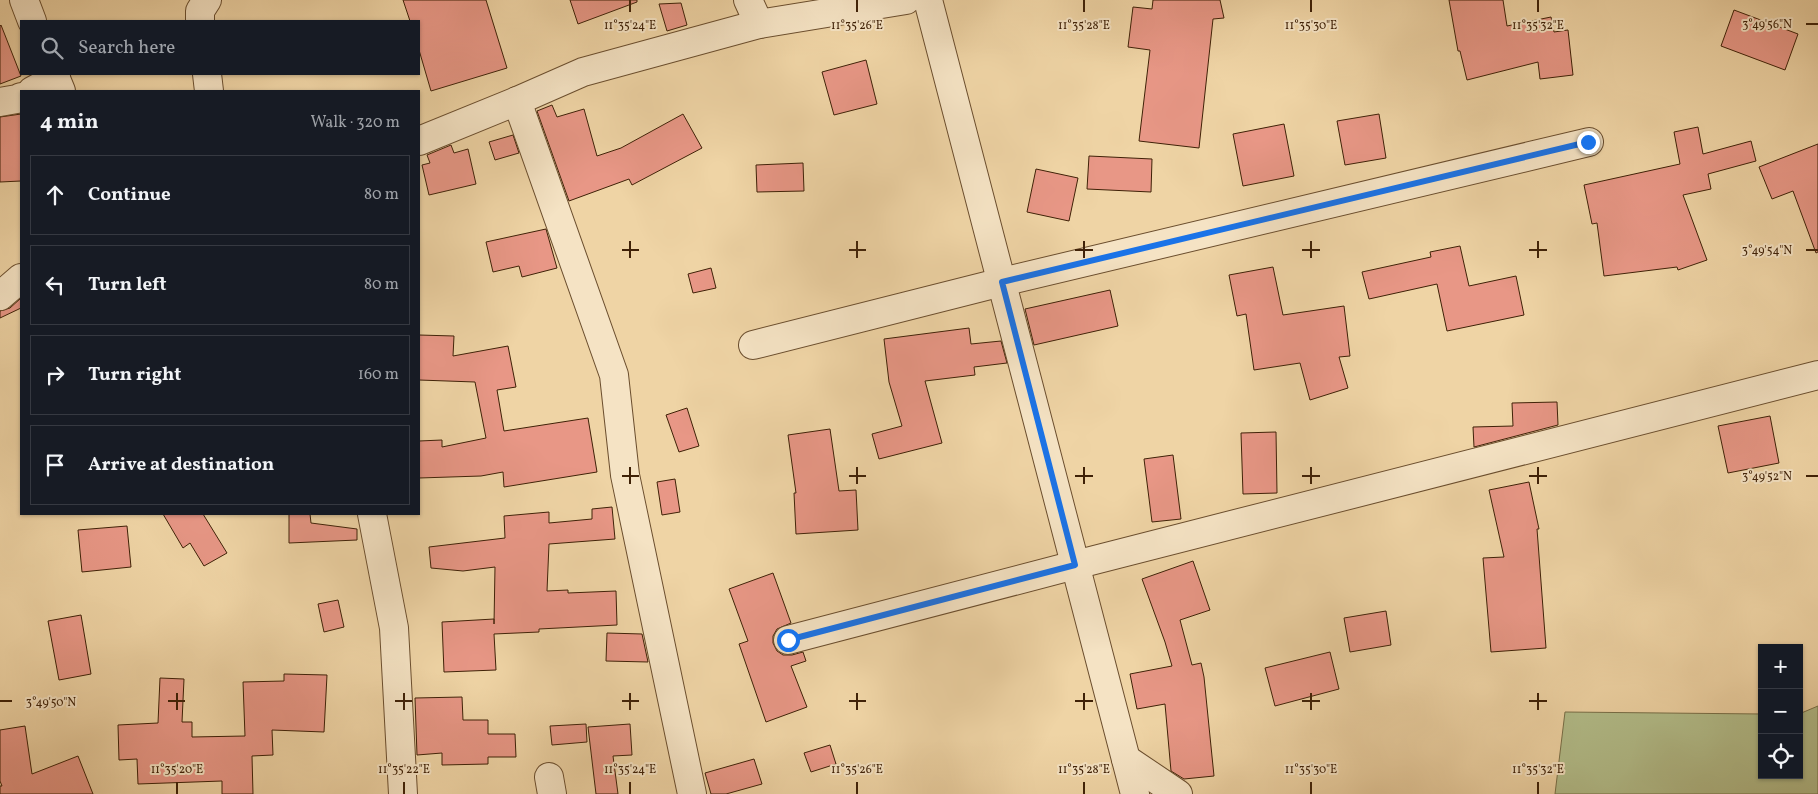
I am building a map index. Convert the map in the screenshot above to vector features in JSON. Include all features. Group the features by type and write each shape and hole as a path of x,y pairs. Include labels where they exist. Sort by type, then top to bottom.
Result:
{"street":[{"path":"24,0 32,20"},
{"path":"200,20 200,11 207,0"},
{"path":"420,141 583,72 754,12 906,0"},
{"path":"928,0 1135,794"},
{"path":"207,75 210,90"},
{"path":"34,90 57,81"},
{"path":"0,102 17,100 20,98"},
{"path":"517,101 614,375 625,475 692,794"},
{"path":"753,345 1002,282 1588,142"},
{"path":"0,296 20,279"},
{"path":"788,640 1818,375"},
{"path":"372,515 394,628 403,794"},
{"path":"1126,759 1178,794"}],"green space":[{"path":"1818,706 1818,794 1555,794 1565,712 1758,714 1758,779 1803,779 1803,712"}],"building":[{"path":"403,0 486,0 507,68 431,91 420,53 420,20 410,20"},
{"path":"570,0 637,0 637,2 578,24"},
{"path":"1153,0 1220,0 1224,18 1213,19 1199,148 1139,141 1150,50 1128,47 1133,7 1152,9"},
{"path":"1449,0 1503,0 1507,26 1551,17 1554,32 1568,30 1573,75 1540,79 1538,62 1467,80 1460,51 1458,51"},
{"path":"681,3 687,25 667,31 659,4"},
{"path":"1734,10 1798,34 1785,70 1721,46"},
{"path":"0,26 21,76 0,84"},
{"path":"866,60 877,104 834,115 822,72"},
{"path":"552,105 557,117 584,109 597,156 621,148 683,114 702,148 632,185 629,179 569,201 537,111"},
{"path":"20,114 20,181 0,182 0,117"},
{"path":"1379,114 1386,158 1345,165 1337,121"},
{"path":"1284,124 1294,176 1243,186 1233,134"},
{"path":"1698,127 1703,154 1751,141 1756,161 1708,174 1711,189 1683,195 1707,260 1678,270 1677,267 1604,276 1597,223 1592,224 1584,185 1680,164 1674,132"},
{"path":"513,135 519,153 495,160 489,142"},
{"path":"1818,144 1818,252 1816,253 1793,191 1772,199 1759,167"},
{"path":"451,145 454,153 468,149 476,184 429,195 422,165 430,163 427,155"},
{"path":"1089,156 1152,159 1151,192 1087,189"},
{"path":"803,163 804,191 757,192 756,165"},
{"path":"1036,169 1078,178 1069,221 1027,212"},
{"path":"546,229 557,268 522,277 519,266 493,272 486,242"},
{"path":"1460,246 1469,286 1516,276 1524,315 1447,331 1437,284 1369,299 1362,272 1431,257 1430,252"},
{"path":"1273,267 1283,315 1344,306 1350,356 1339,357 1348,388 1310,400 1300,363 1254,370 1246,314 1237,316 1229,275"},
{"path":"711,268 716,288 693,293 688,274"},
{"path":"1110,290 1118,326 1034,345 1025,309"},
{"path":"20,299 20,308 0,318 0,311 10,308"},
{"path":"969,328 971,344 1001,341 1007,363 974,367 975,375 925,381 942,443 879,459 872,434 902,426 889,382 884,339"},
{"path":"420,335 454,336 453,356 508,346 516,387 497,390 504,431 588,418 597,472 504,487 503,472 481,476 420,478 420,441 442,440 442,447 486,438 475,382 420,380"},
{"path":"1557,402 1558,425 1474,447 1473,427 1513,426 1512,403"},
{"path":"687,408 699,446 679,452 666,415"},
{"path":"1770,416 1779,463 1728,473 1718,426"},
{"path":"830,429 839,491 856,490 858,530 796,534 794,493 796,493 788,435"},
{"path":"1276,432 1277,493 1243,494 1241,433"},
{"path":"1173,455 1181,519 1152,522 1144,459"},
{"path":"675,479 680,512 662,515 657,482"},
{"path":"1529,482 1539,529 1537,529 1546,648 1491,652 1483,558 1504,557 1489,490"},
{"path":"612,507 615,539 549,544 547,591 568,590 568,593 616,591 617,625 539,629 539,632 494,634 496,670 444,672 442,622 494,619 494,624 495,567 463,571 431,568 429,547 505,538 504,516 549,512 549,523 592,519 592,509"},
{"path":"164,515 204,515 227,553 204,566 190,543 183,548"},
{"path":"289,515 310,515 311,523 357,529 357,540 289,543"},
{"path":"127,526 131,567 82,572 78,530"},
{"path":"1193,561 1210,610 1180,620 1192,665 1201,663 1214,776 1184,779 1171,771 1165,704 1137,709 1130,674 1172,666 1142,579"},
{"path":"773,573 791,623 777,629 773,636 773,643 777,651 783,655 803,652 806,661 791,666 807,707 766,722 739,644 748,641 729,589"},
{"path":"338,600 344,627 324,632 318,604"},
{"path":"1386,611 1391,645 1350,652 1344,618"},
{"path":"81,615 91,674 59,680 48,621"},
{"path":"607,633 642,634 648,662 606,661"},
{"path":"1330,652 1339,689 1275,706 1265,668"},
{"path":"284,674 327,675 324,732 272,730 273,755 252,756 253,794 222,794 222,781 138,784 137,759 119,760 118,725 158,723 160,678 184,679 182,722 192,722 192,737 245,736 243,682 284,681"},
{"path":"462,697 463,720 488,720 488,734 515,734 516,757 488,757 488,764 442,765 442,753 417,755 415,698"},
{"path":"586,724 587,742 552,745 550,726"},
{"path":"630,724 632,755 613,756 618,794 596,794 588,727"},
{"path":"25,726 32,774 78,756 93,794 0,794 0,786 2,786 0,781 0,730"},
{"path":"830,745 836,764 811,772 804,753"},
{"path":"754,759 762,784 726,794 711,794 705,773"}],"route":[{"path":"788,640 1075,565 1002,282 1588,142"}]}
